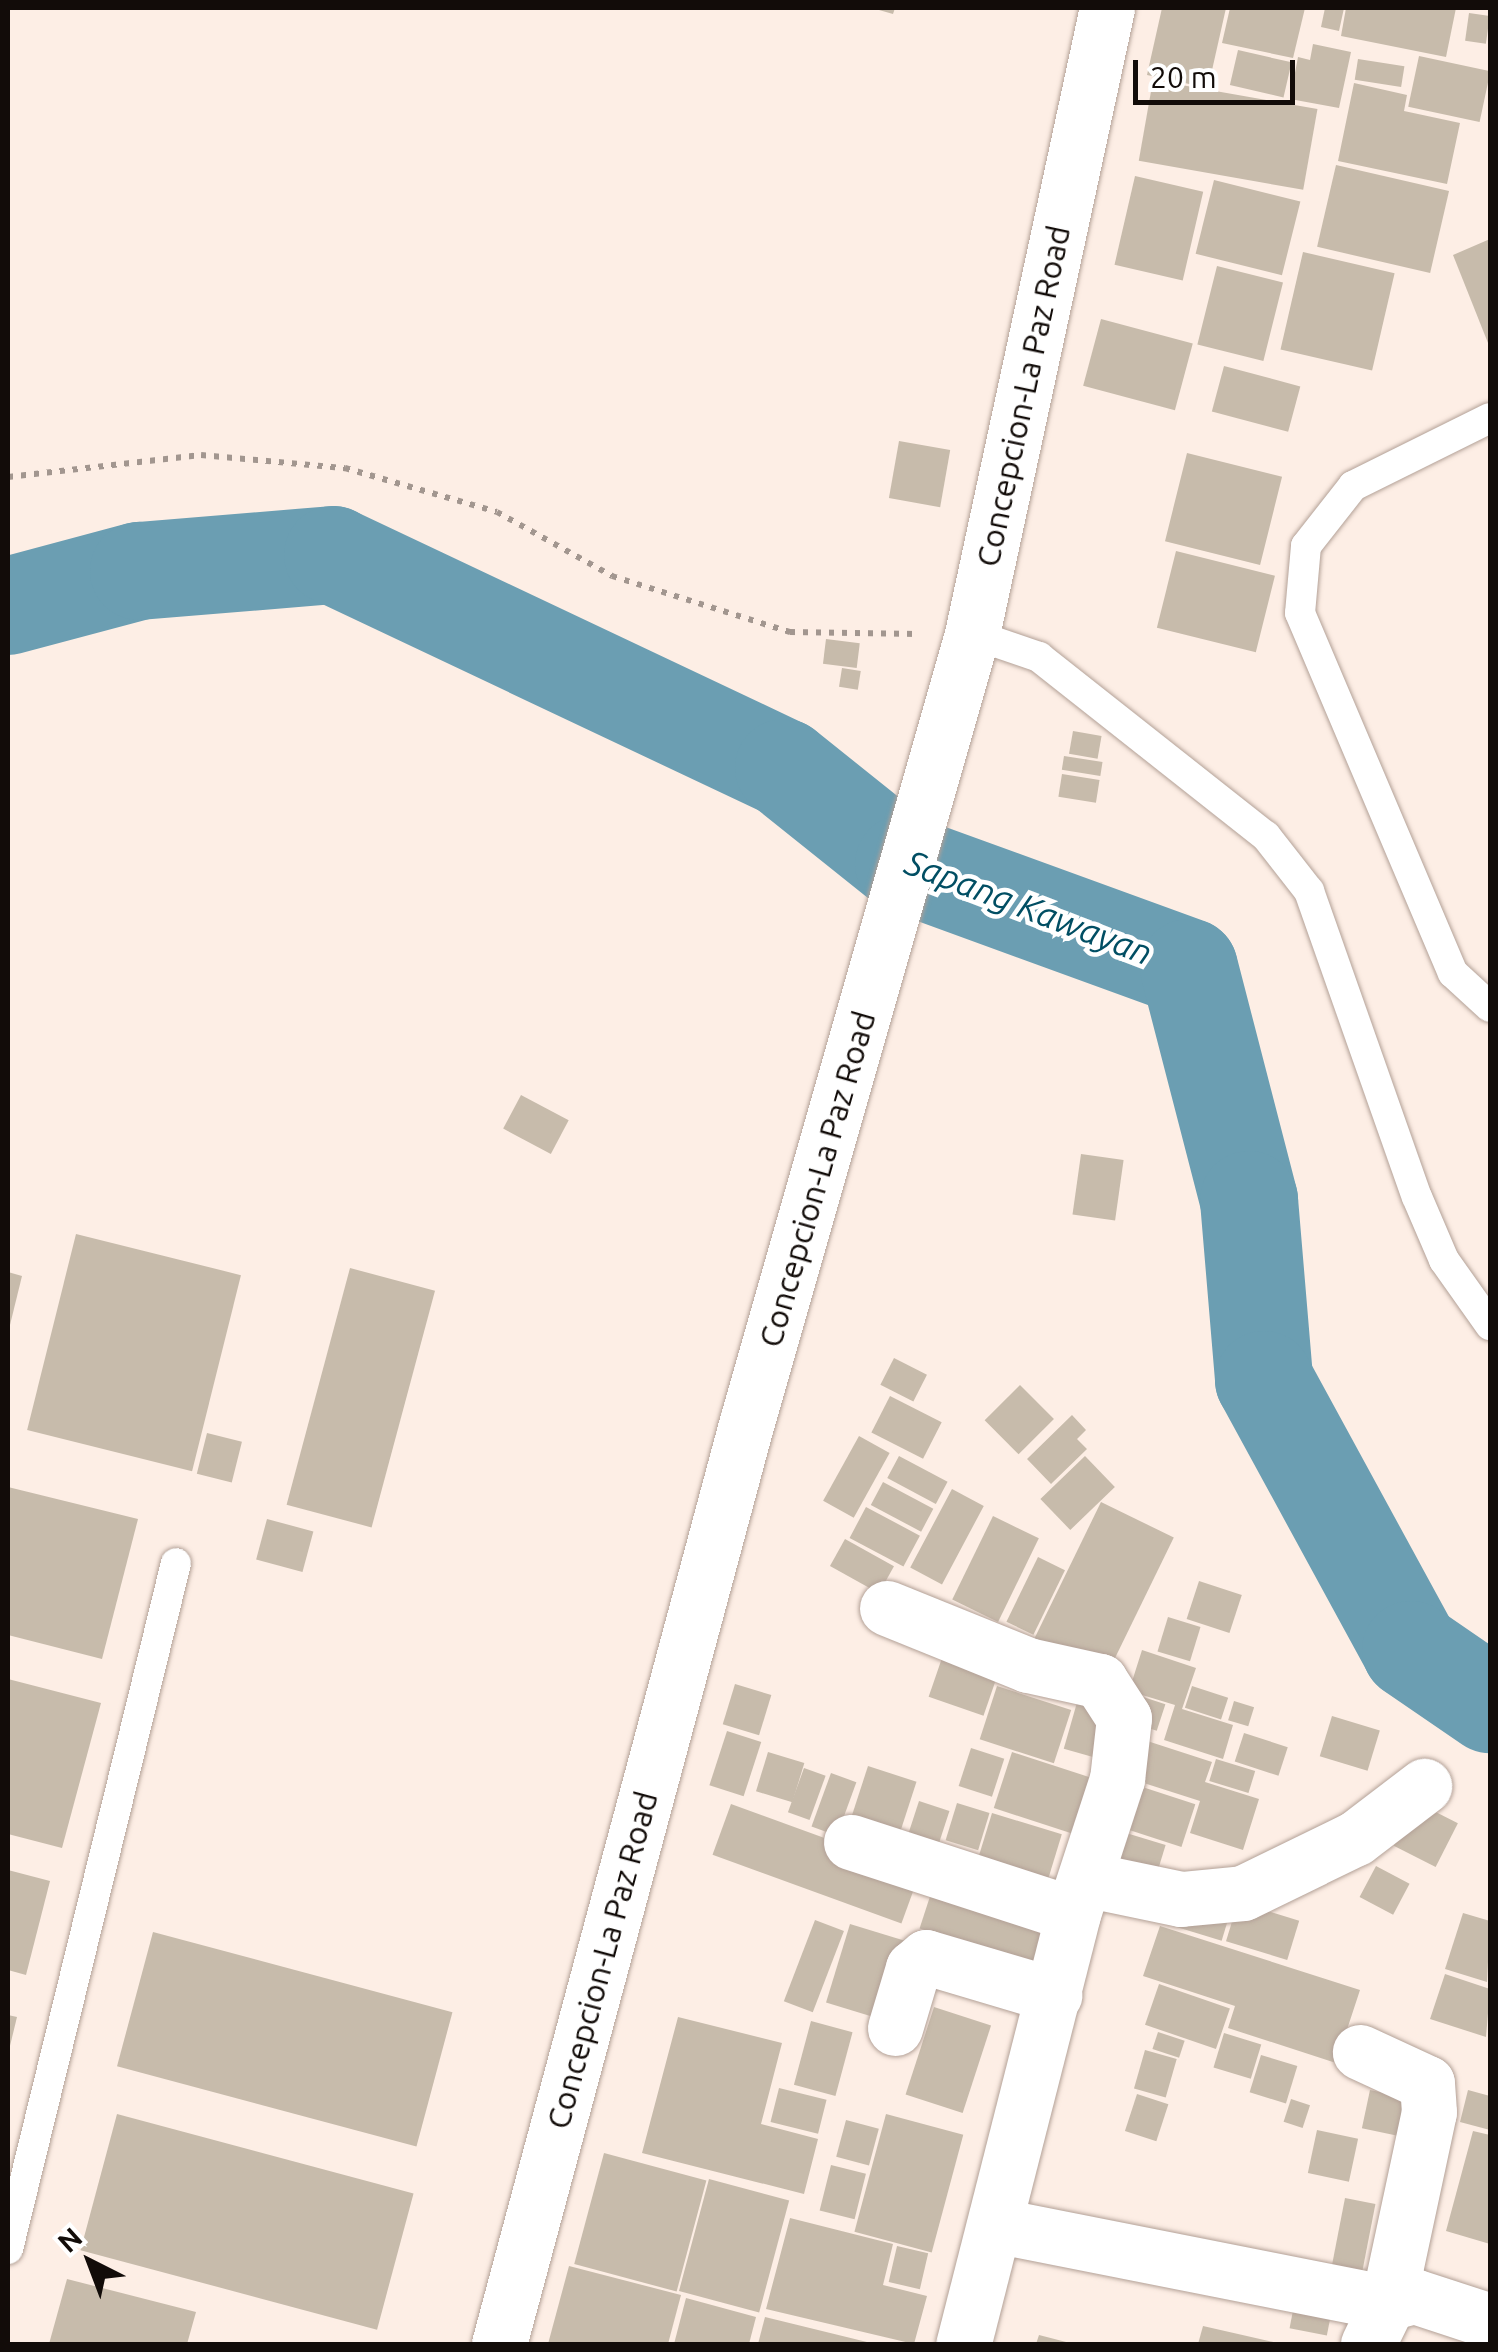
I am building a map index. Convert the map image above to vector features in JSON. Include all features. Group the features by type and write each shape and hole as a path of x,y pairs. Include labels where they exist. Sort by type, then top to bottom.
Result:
{"street":[{"name":"Concepcion-La Paz Road","path":"500,2344 746,1426 972,634 1107,8"},
{"path":"888,1608 1028,1665 1100,1681 1116,1697 1124,1718 1116,1779 1079,1896 964,2344"},
{"path":"851,1842 1079,1896 1181,1899 1243,1893 1356,1838 1424,1786"},
{"path":"895,2028 913,1968 926,1957 1054,1996"},
{"path":"1360,2052 1427,2083 1430,2112 1378,2324"},
{"path":"995,2225 1378,2324"},
{"path":"1378,2324 1414,2296 1490,2322"}],"lane":[{"path":"1490,418 1354,486 1306,546 1300,613 1453,974 1490,1007"},
{"path":"972,634 1039,657 1266,836 1309,890 1444,1260 1490,1325"},
{"path":"8,2249 176,1564"}],"path":[{"path":"8,477 200,455 345,468 497,512 612,576 790,632 972,634"}],"building":[{"path":"872,8 895,8 893,14"},
{"path":"1162,8 1226,8 1208,88 1147,75"},
{"path":"1230,8 1305,8 1293,58 1222,43"},
{"path":"1325,8 1344,8 1339,31 1321,27"},
{"path":"1346,8 1456,8 1446,57 1341,36"},
{"path":"1469,13 1490,16 1486,44 1465,41"},
{"path":"1313,44 1351,52 1339,108 1290,99 1298,57 1310,60"},
{"path":"1238,50 1292,62 1283,97 1230,85"},
{"path":"1419,56 1490,71 1480,122 1408,107"},
{"path":"1358,59 1404,66 1401,87 1355,80"},
{"path":"1153,80 1317,109 1303,190 1139,161"},
{"path":"1354,83 1407,95 1404,111 1460,123 1447,184 1338,161"},
{"path":"1336,165 1449,191 1430,273 1317,247"},
{"path":"1135,176 1203,192 1183,280 1115,265"},
{"path":"1214,180 1300,202 1282,275 1196,254"},
{"path":"1490,239 1490,348 1453,255"},
{"path":"1303,252 1395,273 1372,371 1281,349"},
{"path":"1217,266 1283,282 1263,361 1197,345"},
{"path":"1101,319 1193,344 1175,410 1083,386"},
{"path":"1224,366 1300,386 1288,432 1212,411"},
{"path":"899,441 950,450 940,507 889,498"},
{"path":"1187,453 1282,477 1260,565 1165,541"},
{"path":"1176,551 1275,576 1256,652 1157,628"},
{"path":"826,639 860,643 857,668 823,664"},
{"path":"842,668 861,671 858,690 839,687"},
{"path":"1073,731 1102,736 1098,759 1069,754"},
{"path":"1064,756 1103,762 1100,776 1062,770"},
{"path":"1062,774 1100,780 1096,803 1058,797"},
{"path":"521,1095 569,1120 551,1154 503,1129"},
{"path":"1081,1154 1124,1160 1115,1220 1073,1214"},
{"path":"76,1234 241,1275 192,1471 27,1430"},
{"path":"350,1268 435,1291 372,1527 287,1505"},
{"path":"8,1272 22,1276 9,1329 8,1329"},
{"path":"894,1358 927,1375 913,1402 880,1385"},
{"path":"1020,1385 1054,1419 1019,1454 985,1420"},
{"path":"890,1396 942,1422 923,1459 871,1433"},
{"path":"1072,1415 1086,1430 1077,1439 1087,1449 1051,1484 1027,1459"},
{"path":"207,1433 242,1442 232,1482 197,1474"},
{"path":"859,1436 890,1453 854,1518 823,1501"},
{"path":"899,1456 948,1482 936,1504 887,1478"},
{"path":"1085,1456 1115,1487 1070,1530 1040,1499"},
{"path":"883,1482 933,1509 921,1532 871,1505"},
{"path":"8,1487 138,1519 102,1659 8,1635"},
{"path":"952,1489 984,1506 942,1584 910,1568"},
{"path":"1101,1502 1174,1538 1107,1675 1034,1640"},
{"path":"866,1507 920,1536 903,1567 850,1538"},
{"path":"993,1516 1039,1538 998,1622 952,1600"},
{"path":"267,1519 313,1531 302,1572 256,1560"},
{"path":"845,1539 894,1566 879,1593 830,1566"},
{"path":"1038,1557 1065,1570 1033,1635 1006,1622"},
{"path":"1199,1581 1242,1595 1229,1633 1187,1619"},
{"path":"1168,1617 1201,1627 1190,1661 1157,1651"},
{"path":"1142,1650 1196,1668 1182,1709 1233,1725 1223,1759 1164,1740 1175,1705 1129,1691"},
{"path":"942,1658 997,1677 983,1716 929,1697"},
{"path":"8,1679 101,1703 62,1848 8,1834"},
{"path":"735,1684 771,1695 759,1735 723,1724"},
{"path":"997,1686 1071,1710 1054,1763 980,1739"},
{"path":"1192,1686 1228,1698 1221,1720 1185,1708"},
{"path":"1080,1692 1114,1702 1097,1758 1064,1749"},
{"path":"1134,1694 1165,1704 1157,1731 1125,1721"},
{"path":"1234,1701 1254,1707 1248,1726 1228,1720"},
{"path":"1332,1716 1380,1731 1368,1771 1320,1756"},
{"path":"727,1731 761,1742 744,1796 709,1785"},
{"path":"1244,1733 1288,1747 1278,1776 1235,1762"},
{"path":"1138,1738 1212,1762 1205,1782 1259,1799 1243,1850 1190,1833 1200,1801 1125,1777"},
{"path":"971,1748 1004,1759 992,1797 959,1786"},
{"path":"768,1752 804,1763 792,1802 756,1791"},
{"path":"1012,1752 1103,1782 1085,1838 994,1808"},
{"path":"1216,1759 1255,1771 1248,1793 1209,1781"},
{"path":"868,1766 917,1782 896,1845 848,1829"},
{"path":"804,1768 826,1776 810,1820 788,1812"},
{"path":"831,1773 856,1782 837,1836 812,1827"},
{"path":"1124,1781 1195,1804 1181,1847 1110,1824"},
{"path":"919,1801 949,1811 936,1853 905,1843"},
{"path":"1416,1802 1458,1823 1436,1867 1394,1846"},
{"path":"957,1803 990,1813 978,1850 946,1840"},
{"path":"731,1804 920,1873 901,1923 713,1855"},
{"path":"992,1813 1062,1834 1044,1894 974,1872"},
{"path":"1113,1829 1166,1845 1155,1879 1103,1862"},
{"path":"1376,1866 1410,1884 1393,1915 1360,1897"},
{"path":"8,1870 50,1881 26,1975 8,1970"},
{"path":"935,1881 1050,1918 1035,1966 920,1929"},
{"path":"1238,1902 1299,1921 1287,1960 1226,1941"},
{"path":"1184,1903 1229,1917 1222,1941 1177,1927"},
{"path":"1463,1913 1490,1921 1487,1982 1445,1969"},
{"path":"815,1920 844,1931 813,2012 784,2001"},
{"path":"850,1924 912,1943 888,2021 826,2002"},
{"path":"1160,1926 1360,1990 1336,2063 1228,2028 1235,2006 1143,1976"},
{"path":"153,1932 452,2012 416,2146 117,2066"},
{"path":"1445,1974 1490,1989 1486,2037 1430,2019"},
{"path":"1159,1984 1230,2008 1216,2049 1145,2025"},
{"path":"934,2007 991,2026 963,2113 906,2094"},
{"path":"8,2015 17,2017 9,2050 8,2049"},
{"path":"678,2017 782,2043 761,2124 818,2139 804,2194 642,2153"},
{"path":"811,2021 853,2032 835,2096 794,2085"},
{"path":"1158,2032 1185,2041 1179,2058 1152,2049"},
{"path":"1224,2033 1261,2044 1251,2079 1213,2067"},
{"path":"1145,2050 1177,2059 1166,2098 1134,2088"},
{"path":"1261,2055 1297,2066 1286,2103 1250,2092"},
{"path":"779,2088 827,2100 818,2134 771,2122"},
{"path":"1370,2090 1414,2099 1406,2138 1362,2128"},
{"path":"1468,2090 1490,2096 1490,2130 1460,2122"},
{"path":"1137,2094 1168,2104 1156,2141 1125,2131"},
{"path":"1291,2099 1310,2105 1303,2128 1284,2122"},
{"path":"117,2114 414,2193 377,2330 81,2250"},
{"path":"886,2114 963,2135 932,2253 854,2232"},
{"path":"846,2120 879,2129 869,2166 836,2157"},
{"path":"1317,2130 1358,2139 1349,2182 1308,2173"},
{"path":"1473,2131 1490,2135 1490,2244 1446,2231"},
{"path":"604,2153 706,2180 677,2292 574,2264"},
{"path":"831,2165 866,2174 855,2219 820,2211"},
{"path":"709,2179 789,2200 759,2313 679,2291"},
{"path":"1345,2198 1375,2204 1361,2277 1331,2271"},
{"path":"790,2218 893,2244 883,2285 927,2296 914,2344 766,2309"},
{"path":"897,2246 928,2253 920,2289 889,2282"},
{"path":"569,2266 681,2295 668,2344 548,2344"},
{"path":"67,2279 196,2312 187,2344 49,2344"},
{"path":"1297,2290 1334,2297 1327,2336 1290,2328"},
{"path":"686,2298 756,2317 749,2344 674,2344"},
{"path":"765,2317 871,2343 871,2344 758,2344"},
{"path":"1203,2326 1278,2343 1278,2344 1198,2344"},
{"path":"1039,2335 1070,2343 1070,2344 1036,2344"}],"waterway":[{"name":"Sapang Kawayan","path":"8,606 139,571 333,555 784,768 904,864 1189,968 1249,1200 1264,1380 1411,1650 1490,1704"}]}
